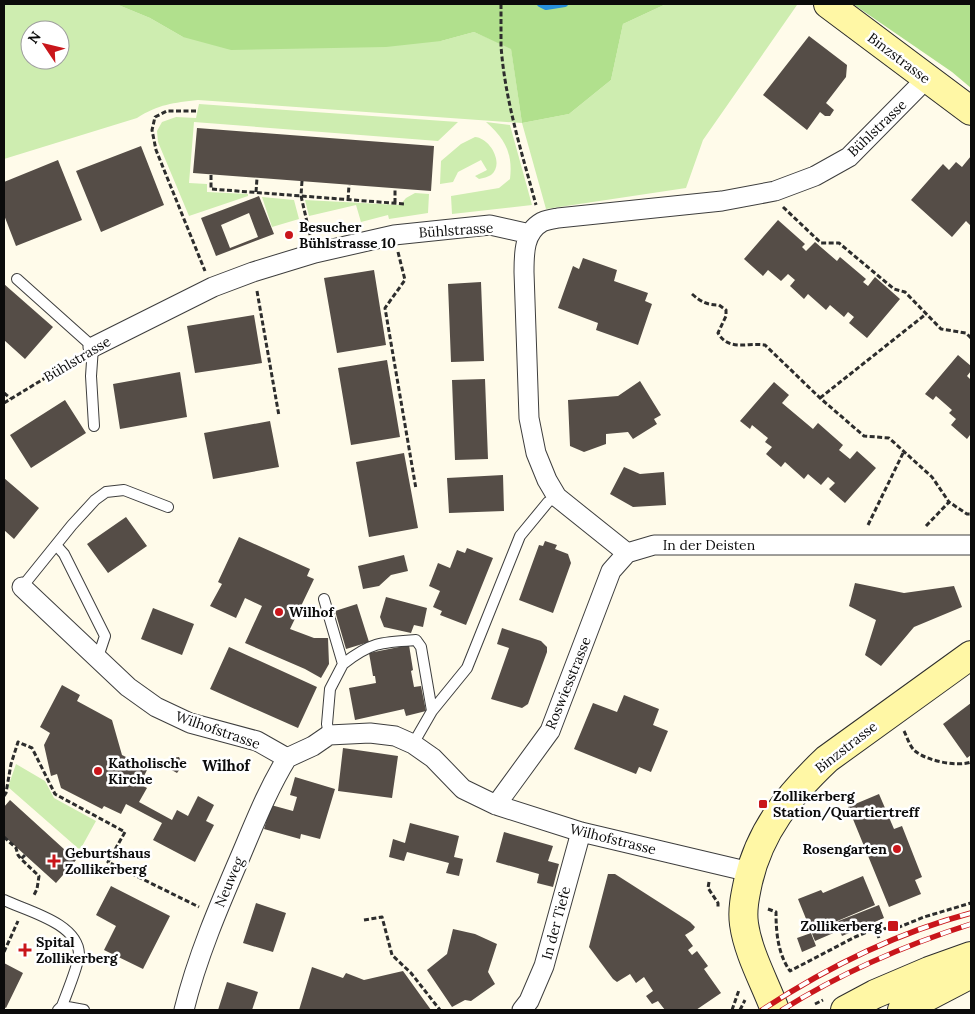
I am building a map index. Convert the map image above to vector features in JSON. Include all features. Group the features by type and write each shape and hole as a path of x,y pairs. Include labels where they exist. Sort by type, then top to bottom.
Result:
{"main road":[{"name":"Binzstrasse","path":"828,4 971,111"},
{"name":"Binzstrasse","path":"775,1010 748,944 744,924 744,898 755,856 776,814 806,779 827,759 971,655"},
{"path":"845,1010 875,994 929,971 971,956"},
{"path":"902,1010 971,974"}],"street":[{"name":"Bühlstrasse","path":"93,348 213,287 253,272 315,253 394,235 490,225 536,228 558,218 722,201 783,188 815,176 849,156 927,78"},
{"path":"536,228 524,250 529,418 536,453 547,480 557,497 627,553"},
{"name":"In der Deisten","path":"627,553 654,545 971,545"},
{"name":"Roswiesstrasse","path":"496,805 550,731 611,571 627,553"},
{"name":"Wilhofstrasse","path":"22,587 128,688 156,707 190,723 257,742 287,758 313,746 329,735 370,733 395,736 413,744 433,758 463,789 496,805 581,832 750,872"},
{"name":"Neuweg","path":"184,1010 191,982 215,915 273,781 287,758"},
{"name":"In der Tiefe","path":"522,1010 529,1001 544,966 581,832"}],"lane":[{"path":"17,279 93,348 91,376 94,426"},
{"path":"22,587 95,500 106,492 124,490 168,507"},
{"path":"413,744 432,711 467,668 520,536 548,502 557,497"},
{"path":"56,545 64,554 104,636 98,660"},
{"path":"324,598 343,664"},
{"path":"329,735 327,724 330,689 343,664 358,652 382,642 416,640 421,647 432,711"},
{"path":"4,900 63,926 77,942 79,955 60,1008 84,1010"}],"path":[{"path":"501,4 501,46 507,89 515,130 537,211 536,228"},
{"path":"196,111 167,111 155,117 152,130 156,150 213,287"},
{"path":"211,175 211,189 405,204"},
{"path":"256,192 257,178"},
{"path":"302,182 301,196 315,253"},
{"path":"348,200 349,185"},
{"path":"394,203 395,188"},
{"path":"786,211 821,243 840,244 894,289 906,292 941,329 966,333 971,338"},
{"path":"394,235 405,280 385,308 416,490"},
{"path":"253,272 279,416"},
{"path":"692,294 708,305 719,305 726,310 726,316 718,333 721,339 737,346 765,345 820,398 864,436 889,438 932,477 949,502 967,514 971,514"},
{"path":"820,398 926,314"},
{"name":"Bühlstrasse","path":"4,403 93,348"},
{"path":"4,392 10,398"},
{"path":"859,544 904,451"},
{"path":"908,544 949,502"},
{"path":"895,710 913,750 946,764 963,765 971,762"},
{"path":"4,796 18,742 32,748 55,794 125,832 108,862 215,915"},
{"path":"4,837 16,848 21,859"},
{"path":"711,875 708,888 718,903 718,912"},
{"path":"768,909 776,912 776,929 780,951 790,971 855,937 875,929 897,928 924,917 971,903"},
{"path":"364,920 382,917 392,955 411,973 440,1010"},
{"path":"875,929 879,938"},
{"path":"732,1010 739,987"}],"green space":[{"path":"4,4 116,4 150,18 183,37 441,41 474,32 511,48 522,123 198,100 159,107 137,118 4,159"},
{"path":"116,4 666,4 623,24 611,80 569,114 522,123 511,49 474,32 441,41 386,47 231,50 183,37 150,18"},
{"path":"666,4 797,5 703,140 686,188 546,209 522,123 569,114 611,80 623,24"},
{"path":"853,4 971,4 971,88 952,72"},
{"path":"199,104 458,122 438,141 194,122 189,183 207,184 207,192 248,194 248,196 189,216 158,142 157,131 162,122 176,117 196,118"},
{"path":"486,122 510,125 532,205 452,214 451,196 499,188 510,179 509,154 498,134"},
{"path":"475,137 481,138 494,152 497,165 495,170 490,176 479,179 475,176 487,170 481,160 458,172 453,182 440,184 441,161 461,144"},
{"path":"415,193 429,194 428,213 389,219 388,215 361,222 356,205 309,216 305,200 400,205 406,198"},
{"path":"262,197 294,200 299,219 272,227"},
{"path":"16,764 45,781 54,798 96,821 80,850 8,787"}],"building":[{"path":"809,36 847,65 846,77 826,103 834,110 830,116 825,116 820,112 807,130 763,95"},
{"path":"197,128 434,146 431,191 193,173"},
{"path":"141,146 164,205 101,232 76,171"},
{"path":"971,156 971,226 966,221 952,237 911,200 943,164 949,170 956,162 962,167"},
{"path":"58,160 82,220 16,246 4,215 4,182"},
{"path":"259,196 274,234 216,256 201,218","holes":["249,213 258,237 230,248 221,225"]},
{"path":"778,220 805,244 802,247 806,251 815,242 837,261 840,257 866,279 863,282 868,286 875,277 900,299 867,338 849,323 854,317 848,312 844,317 830,305 826,310 808,294 804,299 790,286 795,280 788,274 781,281 768,270 763,276 744,259"},
{"path":"583,258 617,270 614,281 648,293 645,301 652,304 638,345 596,330 598,323 558,308 573,266 579,269"},
{"path":"374,270 386,345 337,353 324,278"},
{"path":"481,282 484,361 451,362 448,284"},
{"path":"4,284 53,327 25,359 4,340"},
{"path":"254,315 262,363 195,373 187,326"},
{"path":"958,355 971,366 971,371 967,376 971,380 971,436 967,439 951,425 956,419 949,413 952,410 936,396 933,400 925,394"},
{"path":"387,360 400,437 351,445 338,368"},
{"path":"180,372 187,417 120,429 113,384"},
{"path":"485,379 488,459 455,460 452,380"},
{"path":"640,381 661,415 654,419 657,424 633,439 628,432 606,434 606,444 584,452 570,446 568,400 618,396"},
{"path":"774,382 789,395 782,403 813,429 818,423 843,445 839,450 850,459 857,451 876,468 845,503 829,489 835,483 828,477 821,485 808,474 804,479 785,462 781,467 766,454 772,447 765,442 768,438 752,425 750,429 740,421"},
{"path":"65,400 86,433 31,468 10,435"},
{"path":"270,421 279,467 213,479 204,433"},
{"path":"404,453 418,528 369,537 356,462"},
{"path":"624,467 640,474 664,472 666,505 633,507 610,494"},
{"path":"503,475 504,511 449,513 447,478"},
{"path":"4,478 39,508 14,539 4,530"},
{"path":"126,517 147,546 108,573 87,544"},
{"name":"Wilhof","path":"239,537 310,569 307,576 314,579 290,629 314,638 328,638 329,664 321,678 245,643 262,606 245,598 236,618 210,606 222,584 218,582"},
{"path":"545,541 557,545 555,549 568,554 571,563 553,613 519,600 539,545 543,546"},
{"path":"467,548 493,558 466,625 440,615 442,611 433,607 440,591 429,586 438,563 450,568 457,550 465,553"},
{"path":"404,555 408,571 391,575 379,586 363,589 358,566"},
{"path":"855,583 904,593 954,586 962,607 914,627 881,666 865,655 876,620 849,606"},
{"path":"386,597 427,608 423,627 414,625 411,633 384,627 380,617"},
{"path":"357,604 369,642 346,649 335,611"},
{"path":"153,608 194,624 182,655 141,639"},
{"path":"502,628 541,641 547,647 547,652 528,704 522,708 491,699 509,648 497,644"},
{"path":"409,645 414,687 421,686 426,711 406,716 404,709 355,720 349,688 376,683 369,653"},
{"path":"229,647 317,687 298,728 210,689"},
{"name":"Katholische Kirche","path":"62,685 80,695 77,701 112,720 122,755 148,768 140,784 147,788 139,802 172,820 177,810 188,816 198,796 214,805 206,821 214,825 195,862 153,840 162,823 126,804 121,814 104,806 102,809 61,788 57,774 51,776 44,745 50,733 40,727"},
{"path":"624,695 659,709 653,725 668,731 651,772 639,767 636,774 574,749 593,703 617,712"},
{"path":"971,703 971,755 967,758 943,724"},
{"path":"343,748 398,756 392,798 338,791"},
{"path":"179,757 183,765 177,773 168,768 169,758"},
{"path":"295,777 335,789 320,839 301,834 300,839 264,829 271,805 293,811 297,797 290,795"},
{"path":"879,794 894,829 902,826 922,877 915,880 921,894 889,907 848,807"},
{"path":"10,800 76,860 56,883 4,836 4,807"},
{"path":"410,823 459,836 454,857 463,859 459,876 446,873 449,863 407,852 404,861 389,857 393,839 405,843"},
{"path":"504,832 553,846 548,861 559,864 553,887 537,883 539,874 496,862"},
{"path":"608,874 615,874 695,927 685,935 693,946 688,950 692,955 697,951 708,966 704,969 721,993 696,1010 665,1010 658,1001 652,1004 646,996 653,991 644,977 636,983 630,974 617,982 613,979 589,947"},
{"path":"863,876 875,905 835,922 838,931 815,941 798,899 821,890 823,893"},
{"path":"111,886 170,916 143,969 104,950 116,926 96,915"},
{"path":"256,903 286,913 273,952 243,943"},
{"path":"879,905 884,918 842,936 836,922"},
{"path":"453,929 475,934 497,944 488,972 495,984 471,1001 465,1000 452,1007 427,970 447,954"},
{"path":"811,933 816,946 802,952 797,938"},
{"path":"4,963 23,973 6,1008 4,1007"},
{"path":"312,967 343,978 346,973 364,980 403,971 431,1010 299,1010"},
{"path":"227,982 258,992 252,1010 218,1010"}],"waterway":[{"path":"540,4 546,7 565,4"}],"railway":[{"path":"762,1010 811,980 862,953 943,921 971,913"},
{"path":"782,1010 827,984 874,961 922,941 971,924"}],"place":[{"name":"Besucher Bühlstrasse 10","path":"289,235"},
{"name":"Wilhof","path":"279,612"},
{"name":"Katholische Kirche","path":"98,771"},
{"name":"Zollikerberg Station/Quartiertreff","path":"763,804"},
{"name":"Rosengarten","path":"897,849"},
{"name":"Geburtshaus Zollikerberg","path":"54,861"},
{"name":"Zollikerberg","path":"893,926"},
{"name":"Spital Zollikerberg","path":"25,950"}],"district":[{"name":"Wilhof","path":"226,765"}]}
